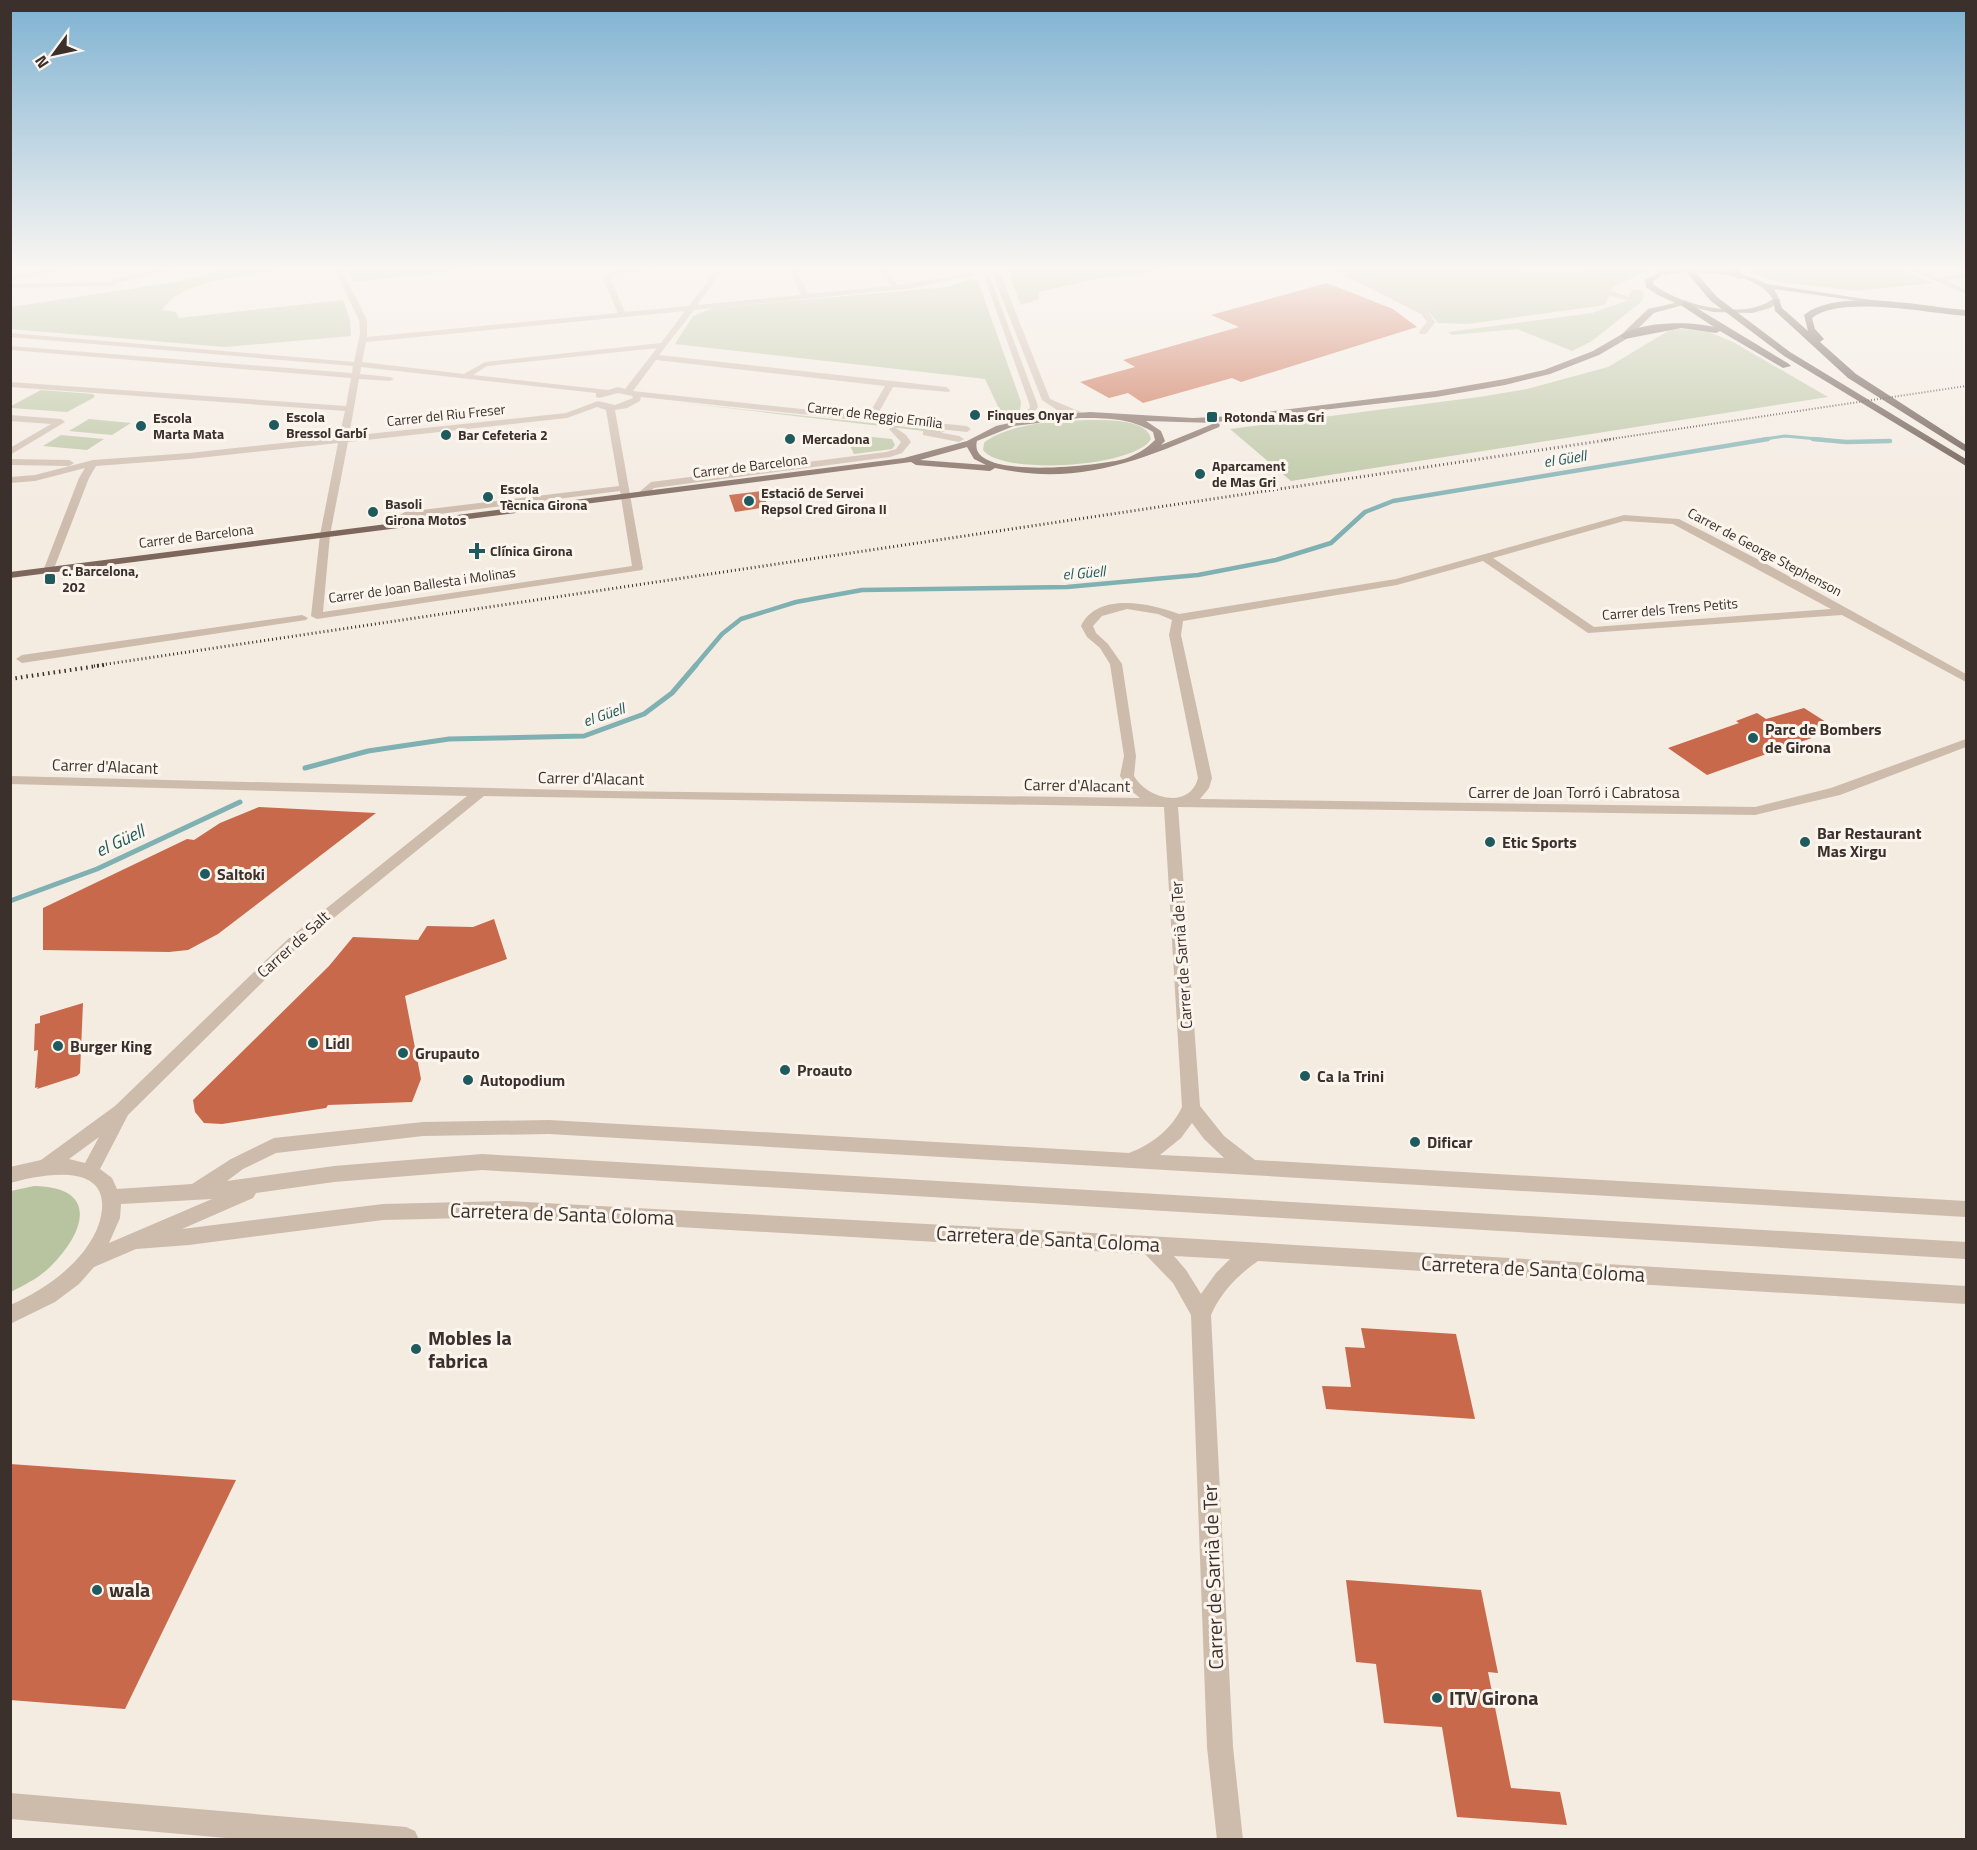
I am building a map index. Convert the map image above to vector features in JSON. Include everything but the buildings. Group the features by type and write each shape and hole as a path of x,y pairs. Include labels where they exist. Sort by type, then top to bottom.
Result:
{"highway":[{"path":"1765,352 1843,393 1966,464"},
{"path":"1784,352 1843,393"},
{"path":"1802,352 1966,450"},
{"path":"1825,352 1868,390"},
{"path":"1827,352 1829,356"}],"main road":[{"path":"991,430 1024,421 1080,415 1192,421 1233,419 1436,394 1505,382 1565,366 1597,352"},
{"path":"1120,417 1146,424 1160,434 1160,441 1156,448 1149,453"},
{"path":"971,442 974,452 982,460 1011,470 1083,469 1121,463 1197,431 1233,419"},
{"name":"Carrer de Reggio Emília","path":"967,429 991,430"},
{"name":"Carrer de Barcelona","path":"10,575 325,535 624,492 642,494 900,462 971,442 991,430"},
{"name":"Carrer de Reggio Emília","path":"958,439 971,442"},
{"name":"Carrer de Barcelona","path":"900,462 1011,470"}],"street":[{"path":"63,352 400,380"},
{"path":"224,352 468,374 633,396"},
{"path":"325,535 360,352"},
{"path":"468,374 485,364 594,352"},
{"path":"610,408 633,396 657,352"},
{"path":"1012,352 1034,403 1034,407 1024,421"},
{"path":"1027,352 1046,399 1060,408 1080,415"},
{"path":"654,357 946,390"},
{"path":"423,382 597,402 610,408"},
{"path":"10,384 350,409"},
{"path":"871,418 890,384"},
{"name":"Carrer del Riu Freser","path":"10,480 35,478 93,463 189,456 567,415 597,402 606,392"},
{"name":"Carrer de Reggio Emília","path":"633,396 967,429"},
{"name":"Carrer de Reggio Emília","path":"633,396 958,439"},
{"path":"610,408 624,492"},
{"path":"10,418 61,422 10,452"},
{"name":"Carrer de Barcelona","path":"642,494 651,485 894,453 905,446 903,437 893,429"},
{"name":"Carrer de Barcelona","path":"871,457 900,462"},
{"path":"10,462 93,463"},
{"path":"48,571 84,478 93,463"},
{"name":"Carrer de Joan Ballesta i Molinas","path":"325,535 317,615 638,568 624,492"},
{"name":"Carrer de George Stephenson","path":"1178,618 1397,582 1624,518 1675,521 1966,679"},
{"name":"Carrer dels Trens Petits","path":"1484,557 1592,631 1844,611"},
{"path":"1127,606 1160,611 1178,618 1175,635 1205,778 1204,787 1198,795 1187,801 1171,803 1144,795 1133,786 1127,776 1130,756 1116,664 1104,646 1092,636 1087,626 1089,620 1097,614 1127,606"},
{"path":"22,659 302,618"},
{"name":"Carrer de Joan Torró i Cabratosa","path":"1171,803 1755,811 1791,806 1818,798 1966,743"},
{"name":"Carrer d'Alacant","path":"10,780 479,793 1171,803"},
{"name":"Carrer de Salt","path":"47,1166 121,1111 293,943 479,793"},
{"name":"Carrer de Sarrià de Ter","path":"1171,803 1191,1107"},
{"path":"1128,1161 1143,1156 1168,1140 1178,1130 1191,1107"},
{"path":"1191,1107 1199,1121 1216,1141 1237,1159 1254,1169"},
{"name":"Carrer de Salt","path":"90,1171 121,1111"},
{"path":"196,1192 237,1164 274,1146 423,1129 549,1127 1966,1209"},
{"name":"Carretera de Santa Coloma","path":"111,1197 196,1192 333,1174 482,1162 1966,1251"},
{"path":"10,1175 47,1166 71,1166 90,1171 104,1182 111,1197 109,1224 87,1261 48,1296 10,1315"},
{"name":"Carretera de Santa Coloma","path":"87,1261 263,1185"},
{"name":"Carretera de Santa Coloma","path":"130,1241 189,1237 383,1212 507,1209 1966,1295"},
{"name":"Carrer de Sarrià de Ter","path":"1148,1245 1168,1260 1188,1285 1201,1315 1220,1747 1230,1839"},
{"path":"1201,1315 1207,1300 1225,1275 1256,1252"},
{"path":"10,1806 406,1839"}],"green space":[{"path":"749,352 1003,352 1021,402 1020,410 1003,417 985,379"},
{"path":"1632,352 1751,352 1828,397 1291,481 1230,429 1479,397 1527,389 1608,367"},
{"path":"41,390 93,394 95,397 67,412 11,408"},
{"path":"675,402 945,431 941,433"},
{"path":"89,419 131,423 112,435 69,431"},
{"path":"1113,420 1134,424 1148,432 1151,439 1140,449 1121,456 1068,465 1015,463 995,458 983,450 986,441 1009,430 1035,424"},
{"path":"844,434 892,439 895,445 892,449 854,454"},
{"path":"61,435 104,439 87,450 43,446"},
{"path":"34,1186 55,1188 69,1194 77,1203 80,1214 78,1227 72,1240 50,1267 11,1292 11,1191"}],"waterway":[{"name":"el Güell","path":"1758,440 1785,436 1829,440"},
{"name":"el Güell","path":"695,666 722,634 741,619 796,602 862,590 1067,587 1198,575 1276,560 1331,543 1365,512 1393,501 1768,439"},
{"name":"el Güell","path":"1813,439 1846,442 1890,441"},
{"name":"el Güell","path":"305,768 368,751 449,739 584,736 644,714 672,693 696,665"},
{"name":"el Güell","path":"10,901 97,869 240,802"}],"railway":[{"path":"1604,440 1966,386"},
{"path":"94,666 1614,439"},
{"path":"10,679 104,665"}],"place":[{"name":"Finques Onyar","path":"975,415"},
{"name":"Rotonda Mas Gri","path":"1212,417"},
{"name":"Escola Bressol Garbí","path":"274,425"},
{"name":"Escola Marta Mata","path":"141,426"},
{"name":"Bar Cefeteria 2","path":"446,435"},
{"name":"Mercadona","path":"790,439"},
{"name":"Aparcament de Mas Gri","path":"1200,474"},
{"name":"Escola Tècnica Girona","path":"488,497"},
{"name":"Estació de Servei Repsol Cred Girona II","path":"749,501"},
{"name":"Basoli Girona Motos","path":"373,512"},
{"name":"Clínica Girona","path":"477,551"},
{"name":"c. Barcelona, 202","path":"50,579"},
{"name":"Parc de Bombers de Girona","path":"1753,738"},
{"name":"Etic Sports","path":"1490,842"},
{"name":"Bar Restaurant Mas Xirgu","path":"1805,842"},
{"name":"Saltoki","path":"205,874"},
{"name":"Lidl","path":"313,1043"},
{"name":"Burger King","path":"58,1046"},
{"name":"Grupauto","path":"403,1053"},
{"name":"Proauto","path":"785,1070"},
{"name":"Ca la Trini","path":"1305,1076"},
{"name":"Autopodium","path":"468,1080"},
{"name":"Dificar","path":"1415,1142"},
{"name":"Mobles la fabrica","path":"416,1349"},
{"name":"wala","path":"97,1590"},
{"name":"ITV Girona","path":"1437,1698"}]}
